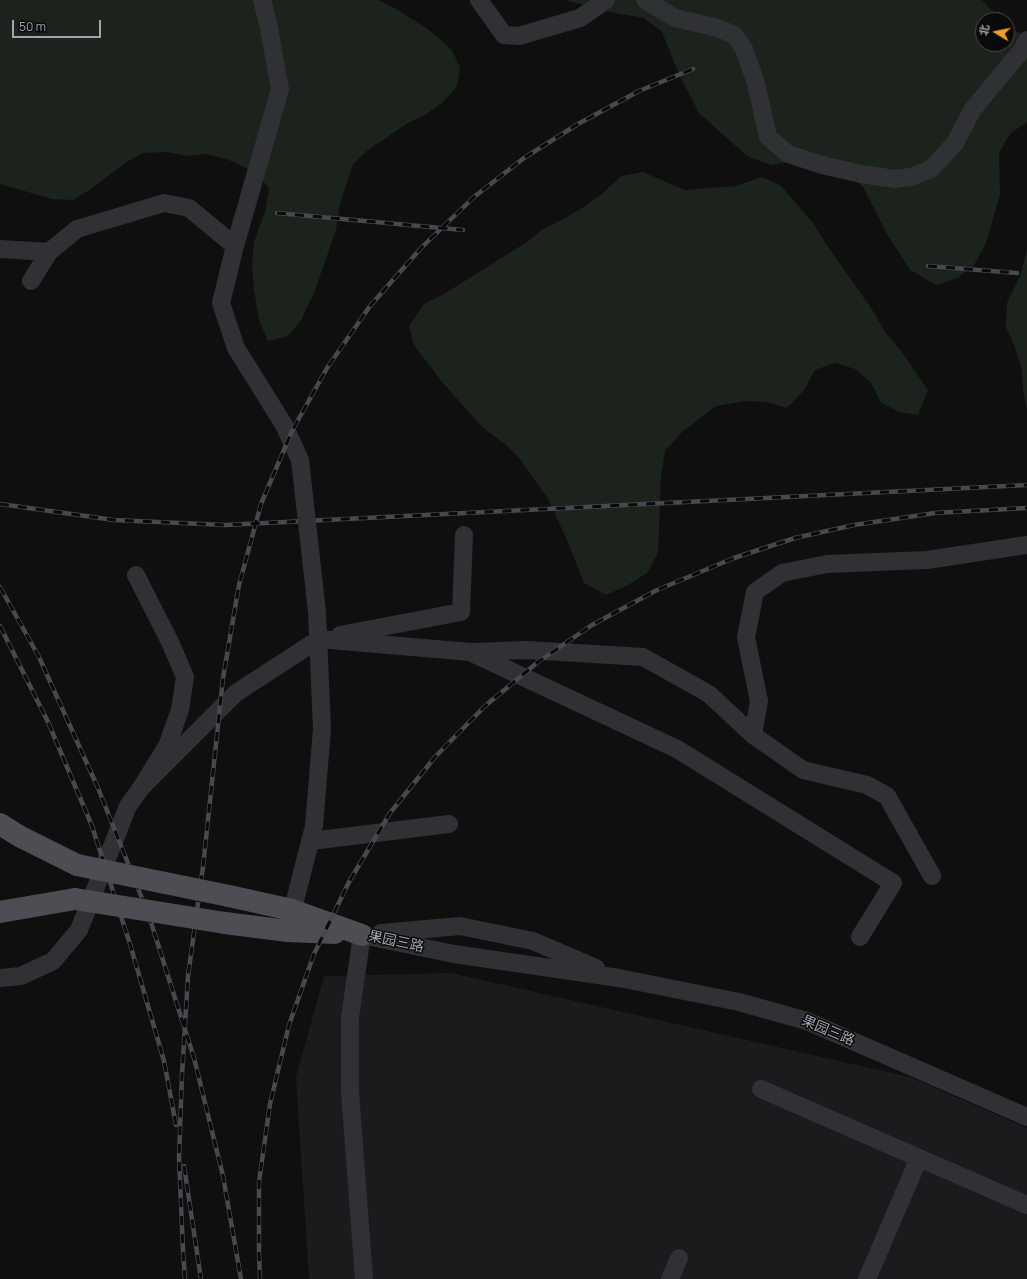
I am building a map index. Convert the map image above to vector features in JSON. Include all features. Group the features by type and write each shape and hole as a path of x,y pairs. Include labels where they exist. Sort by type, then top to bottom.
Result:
{"main road":[{"path":"0,824 19,836 77,865 229,896 290,920 362,935"},
{"path":"0,912 74,899 225,923 290,920"}],"street":[{"path":"262,0 268,23 280,89 235,246 221,303 236,348 284,425 300,460 317,612 322,729 312,834 290,920"},
{"path":"479,0 504,35 519,36 580,18 606,0"},
{"path":"645,0 675,18 718,28 734,35 744,49 756,83 768,137 788,154 822,165 861,174 895,179 911,177 931,169 955,142 973,109 1022,50 1027,40"},
{"path":"31,281 50,252 78,229 164,202 188,208 235,246"},
{"path":"0,249 50,252"},
{"path":"141,788 236,693 319,639 461,612 464,536"},
{"path":"753,735 759,701 746,637 755,592 782,573 827,564 927,560 1027,545"},
{"path":"0,978 21,976 53,961 79,930 128,806 167,746 180,710 185,676 171,644 136,575"},
{"path":"319,639 470,652 527,650 643,657 709,694 753,735 803,770 867,785 887,796 932,876"},
{"path":"470,652 677,749 893,883 860,937"},
{"path":"312,834 449,824"},
{"name":"果园三路","path":"362,935 460,926 533,941 619,978"},
{"path":"362,935 350,1017 350,1092 364,1279"},
{"name":"果园三路","path":"362,935 454,954 619,978 739,1002 807,1021 1027,1117"},
{"path":"761,1089 1027,1205"},
{"path":"867,1279 919,1158"},
{"path":"670,1279 679,1258"}],"shaded area":[{"path":"0,0 378,0 396,9 429,30 452,50 460,68 457,86 443,102 425,115 408,123 368,150 353,164 340,204 336,230 314,293 301,320 288,336 268,341 259,320 252,266 254,242 265,212 269,189 258,174 229,160 206,154 187,156 167,152 142,153 125,163 91,189 73,200 52,199 0,184"},
{"path":"565,0 982,0 993,12 975,12 975,52 1015,52 1015,30 1027,37 1027,122 1011,133 999,152 1000,195 986,243 974,265 958,278 936,285 910,270 887,234 863,187 843,167 793,161 771,165 747,156 699,113 679,74 662,32 644,18 615,13"},
{"path":"643,172 685,190 736,186 762,177 781,186 814,224 824,241 873,311 885,332 901,351 928,390 918,415 900,412 881,403 871,383 855,369 835,363 815,370 804,390 787,408 767,402 746,401 716,406 682,432 665,451 661,477 658,553 647,573 628,585 606,595 584,583 567,540 548,499 521,460 505,444 486,430 442,382 414,345 409,326 424,304 444,294 527,242 543,229 584,207 602,194 621,176"},
{"path":"1027,250 1027,410 1023,391 1022,370 1015,347 1006,327 1007,303 1020,276"},
{"path":"451,973 910,1077 1027,1128 1027,1279 309,1279 296,1077 324,976"}],"railway":[{"path":"185,1279 179,1158 188,976 203,867 223,678 239,585 261,504 292,431 327,368 370,306 422,247 474,197 524,158 578,124 639,91 693,69"},
{"path":"277,213 463,230"},
{"path":"928,266 1017,273"},
{"path":"0,504 114,520 225,525 1027,485"},
{"path":"260,1279 259,1182 270,1104 289,1025 314,954 349,882 390,813 435,757 485,706 538,662 592,625 657,590 734,558 795,538 854,525 935,513 1027,508"},
{"path":"0,587 39,657 98,788 149,916 194,1058 223,1176 241,1279"},
{"path":"0,626 48,722 92,826 130,944 164,1061 176,1125"},
{"path":"184,1166 201,1279"}]}
